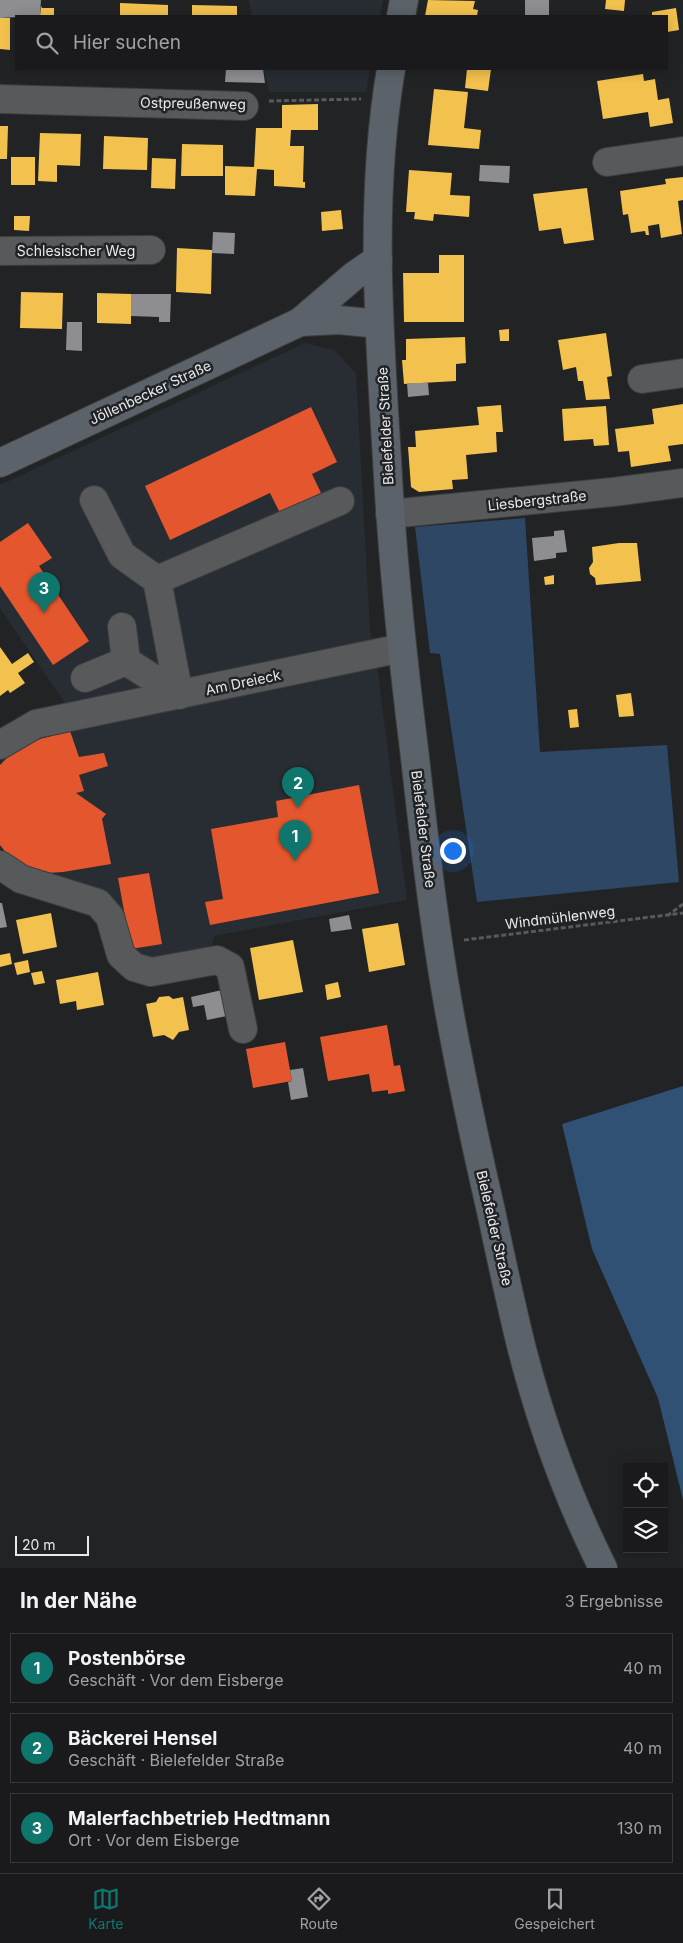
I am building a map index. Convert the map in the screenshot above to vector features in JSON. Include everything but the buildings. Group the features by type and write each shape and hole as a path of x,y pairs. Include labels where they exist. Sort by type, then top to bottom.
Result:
{"main road":[{"path":"401,15 404,0"},
{"name":"Bielefelder Straße","path":"391,70 382,134 377,220 379,324 390,514 402,648 439,943 450,1013 472,1126 522,1351 536,1399 581,1524 603,1568"},
{"name":"Jöllenbecker Straße","path":"0,463 300,322 354,275 378,259"},
{"name":"Jöllenbecker Straße","path":"300,322 339,320 379,324"}],"street":[{"name":"Ostpreußenweg","path":"0,99 244,106"},
{"path":"607,162 683,151"},
{"name":"Schlesischer Weg","path":"0,251 151,250"},
{"path":"642,379 683,373"},
{"name":"Liesbergstraße","path":"390,514 613,492 683,483"},
{"path":"94,500 122,555 157,580 178,695"},
{"path":"157,580 340,501"},
{"path":"122,627 126,661"},
{"name":"Am Dreieck","path":"0,745 36,724 402,648"},
{"path":"126,661 178,695"},
{"path":"85,678 126,661"},
{"path":"0,865 21,879 98,903 110,917 122,955 134,967 151,972 217,960 230,967 243,1029"}],"path":[{"name":"Ostpreußenweg","path":"244,106 265,101 386,98"},
{"path":"666,916 683,904"},
{"name":"Windmühlenweg","path":"439,943 683,913"}],"shaded area":[{"path":"249,0 383,0 380,15 252,15"},
{"path":"264,70 370,70 366,92 269,92"},
{"path":"305,343 334,350 356,373 370,630 378,673 407,900 214,936 212,945 205,949 152,959 137,955 123,918 11,861 0,849 0,762 12,749 69,709 0,608 0,485"},
{"path":"525,518 540,752 667,745 679,882 477,902 440,654 430,653 415,527"},
{"path":"683,1086 683,1500 658,1398 592,1249 562,1124"}],"place":[{"name":"Malerfachbetrieb Hedtmann","path":"44,613"},
{"name":"Bäckerei Hensel","path":"298,808"},
{"name":"Postenbörse","path":"295,861"}]}
